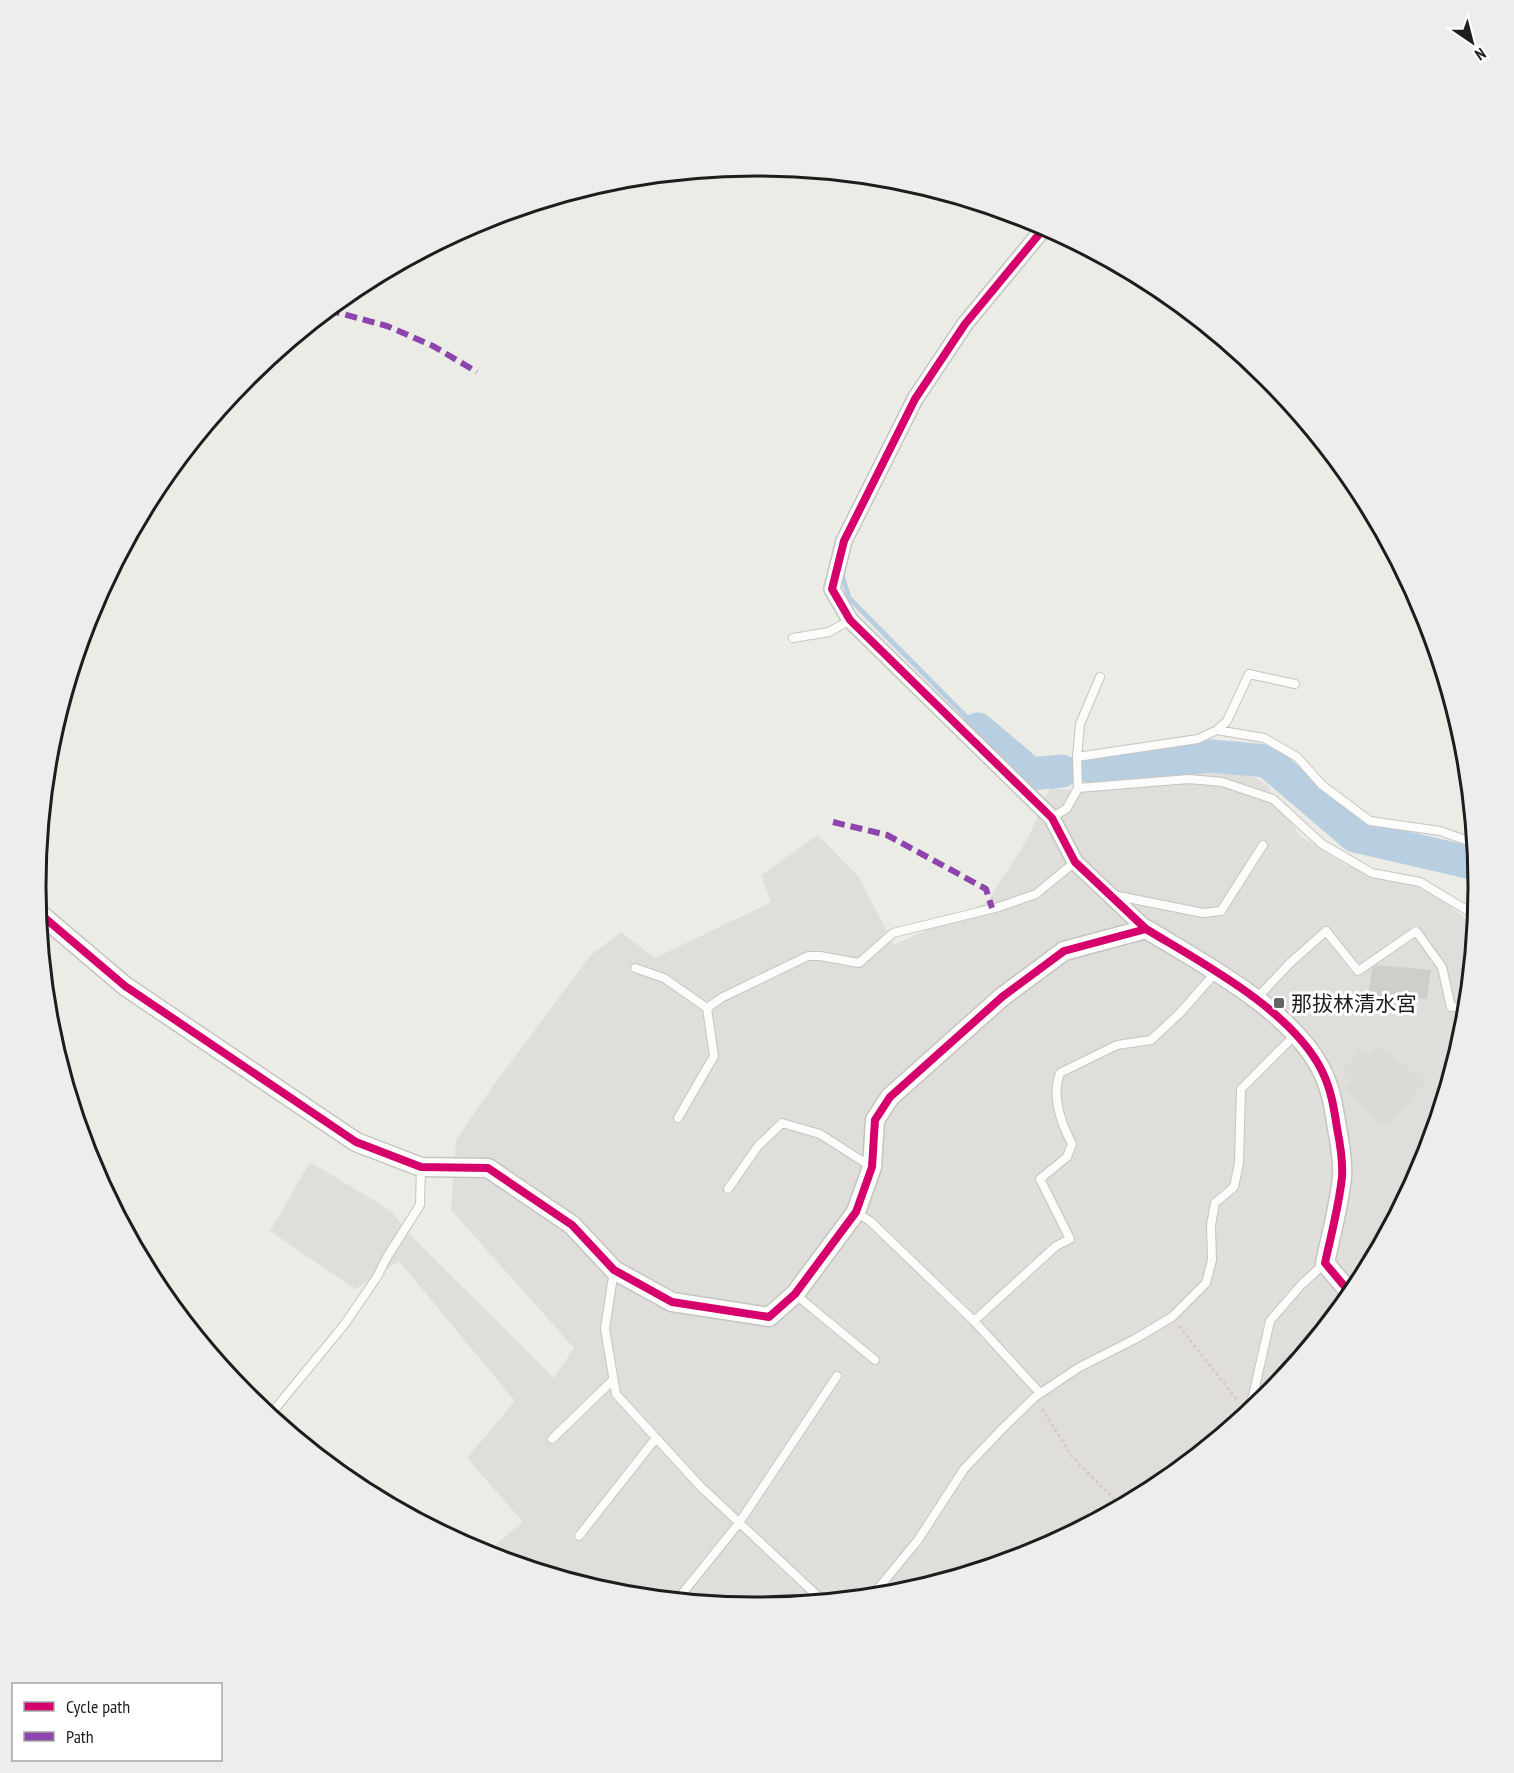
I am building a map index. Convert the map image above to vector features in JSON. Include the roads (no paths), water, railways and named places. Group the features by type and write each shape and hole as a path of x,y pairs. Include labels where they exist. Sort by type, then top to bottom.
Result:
{"street":[{"path":"1039,234 965,324 915,399 844,541 832,590 850,620 1052,818 1075,862 1108,894 1146,929 1256,999 1296,1034 1321,1070 1332,1097 1342,1176 1325,1263 1344,1286"},
{"path":"47,920 125,986 356,1142 421,1167 488,1168 572,1225 614,1270 672,1302 769,1317 795,1294 856,1212 872,1167 875,1120 890,1097 1002,997 1064,951 1146,929"}],"lane":[{"path":"793,638 829,632 850,620"},
{"path":"1077,757 1198,739 1216,730 1227,721 1249,674 1295,684"},
{"path":"1052,818 1067,808 1078,788 1077,757 1080,724 1100,677"},
{"path":"1216,730 1264,738 1297,758 1322,784 1370,820 1440,831 1466,840"},
{"path":"1078,788 1190,779 1222,782 1273,799 1322,844 1372,873 1420,882 1467,910"},
{"path":"1108,894 1203,913 1221,911 1263,845"},
{"path":"707,1008 723,997 808,957 820,956 859,963 893,933 999,907 1036,894 1075,862"},
{"path":"1256,999 1290,963 1326,931 1358,971 1416,931 1442,968 1451,1007 1457,1007"},
{"path":"635,968 663,978 707,1008 714,1056 678,1118"},
{"path":"974,1321 1056,1246 1070,1239 1040,1179 1067,1158 1072,1144 1061,1124 1055,1085 1060,1073 1117,1045 1151,1040 1180,1013 1216,972"},
{"path":"880,1586 918,1540 964,1469 1037,1395 1078,1368 1172,1317 1206,1283 1212,1260 1211,1225 1215,1203 1234,1188 1239,1163 1240,1089 1296,1034"},
{"path":"728,1189 758,1146 782,1123 820,1134 872,1167"},
{"path":"276,1408 344,1325 377,1277 420,1205 421,1167"},
{"path":"856,1212 870,1221 974,1321 1037,1395"},
{"path":"1253,1394 1270,1321 1301,1285 1325,1263"},
{"path":"614,1270 605,1329 616,1394 739,1523 815,1594"},
{"path":"795,1294 874,1360"},
{"path":"683,1593 739,1523 837,1376"},
{"path":"552,1439 613,1380"},
{"path":"579,1536 656,1438"}],"waterway":[{"path":"842,575 849,598 978,729"},
{"path":"978,729 1031,774 1062,771"},
{"path":"1093,768 1211,756 1267,761 1355,836 1467,862"}],"place":[{"name":"那拔林清水宮","path":"1279,1003"}]}
